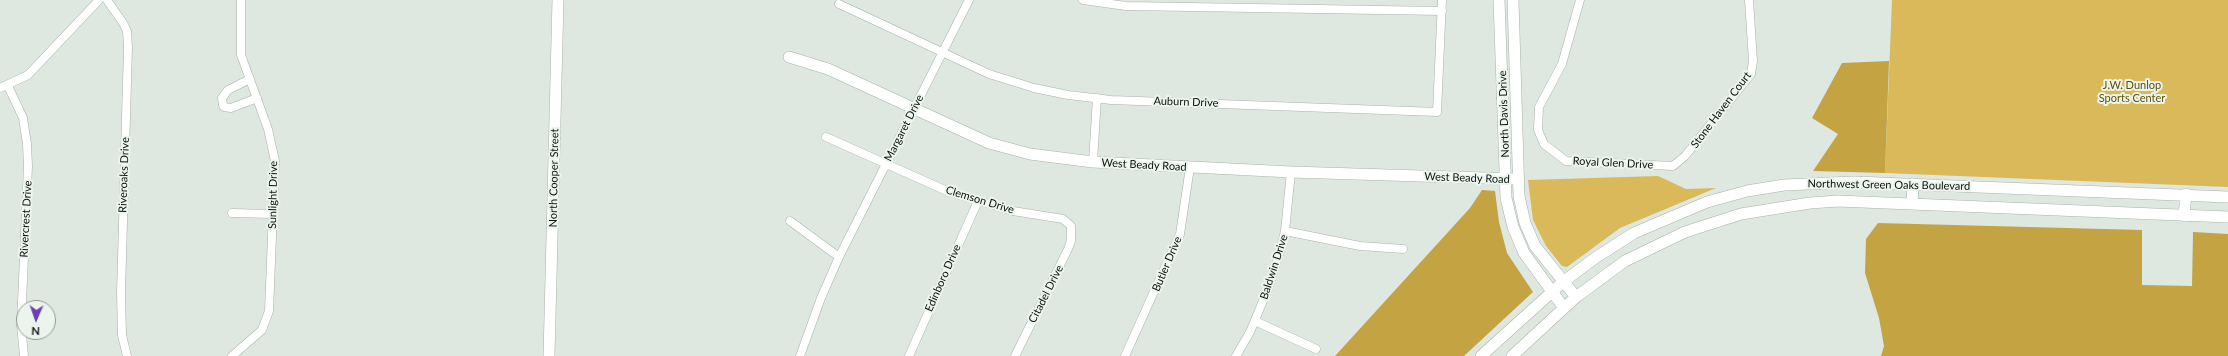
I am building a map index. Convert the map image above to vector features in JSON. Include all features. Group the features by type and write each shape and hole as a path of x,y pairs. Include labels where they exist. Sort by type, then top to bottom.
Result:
{"main road":[{"name":"North Cooper Street","path":"549,356 558,0"},
{"name":"North Davis Drive","path":"1500,0 1506,198 1513,227 1524,253 1564,308"},
{"name":"North Davis Drive","path":"1513,0 1519,196 1527,229 1535,246 1576,297"},
{"name":"West Beady Road","path":"789,58 828,69 989,143 1030,154 1093,162 1190,167 1291,172 1518,179"},
{"name":"Northwest Green Oaks Boulevard","path":"1481,356 1563,282 1595,258 1634,233 1707,202 1747,191 1815,182 1913,184 2228,196"},
{"path":"1912,204 1913,184"},
{"path":"2184,216 2186,194"},
{"name":"Northwest Green Oaks Boulevard","path":"1512,356 1576,297 1626,261 1685,232 1741,214 1810,203 1838,201 2228,217"}],"street":[{"path":"4,87 28,75 99,0"},
{"name":"Riveroaks Drive","path":"106,0 127,31 128,47 122,293 122,335 127,356"},
{"name":"Sunlight Drive","path":"235,355 262,330 269,311 275,161 268,129 241,55 240,0"},
{"name":"Margaret Drive","path":"800,356 821,298 839,256 969,0"},
{"path":"1083,0 1126,6 1442,11 1442,0"},
{"name":"Royal Glen Drive","path":"1580,0 1562,64 1539,107 1537,117 1538,130 1544,144 1566,160 1673,166"},
{"name":"Stone Haven Court","path":"1673,166 1685,156 1751,74 1753,62 1749,0"},
{"name":"Auburn Drive","path":"839,4 989,74 1034,88 1097,98 1437,112 1442,11"},
{"path":"250,79 228,90 222,98 223,105 224,107 231,108 257,98"},
{"name":"Rivercrest Drive","path":"4,87 23,118 27,144 28,166 21,324 24,356"},
{"path":"1093,162 1097,98"},
{"name":"Clemson Drive","path":"826,137 948,192 1013,211 1062,219 1071,226 1072,230"},
{"name":"Butler Drive","path":"1125,356 1180,234 1190,167"},
{"name":"Baldwin Drive","path":"1236,356 1255,321 1268,289 1286,231 1291,172"},
{"name":"Edinboro Drive","path":"909,356 978,201"},
{"path":"232,213 273,214"},
{"path":"790,221 839,256"},
{"name":"Citadel Drive","path":"1015,356 1072,241 1072,230"},
{"path":"1286,231 1360,246 1403,249"},
{"path":"1255,321 1316,349"}],"green space":[{"name":"J.W. Dunlop Sports Center","path":"1892,0 2228,0 2228,187 1885,173"},
{"path":"1658,176 1686,189 1716,188 1620,228 1567,267 1562,266 1546,246 1533,220 1528,180"}],"shaded area":[{"path":"1889,61 1885,173 1813,171 1838,134 1812,118 1842,63"},
{"path":"1482,190 1495,191 1499,222 1507,253 1533,292 1464,356 1335,356 1470,208"},
{"path":"1878,223 2142,230 2142,285 2192,286 2193,232 2228,234 2228,356 1881,356 1884,346 1879,318 1865,273 1866,239"}]}
